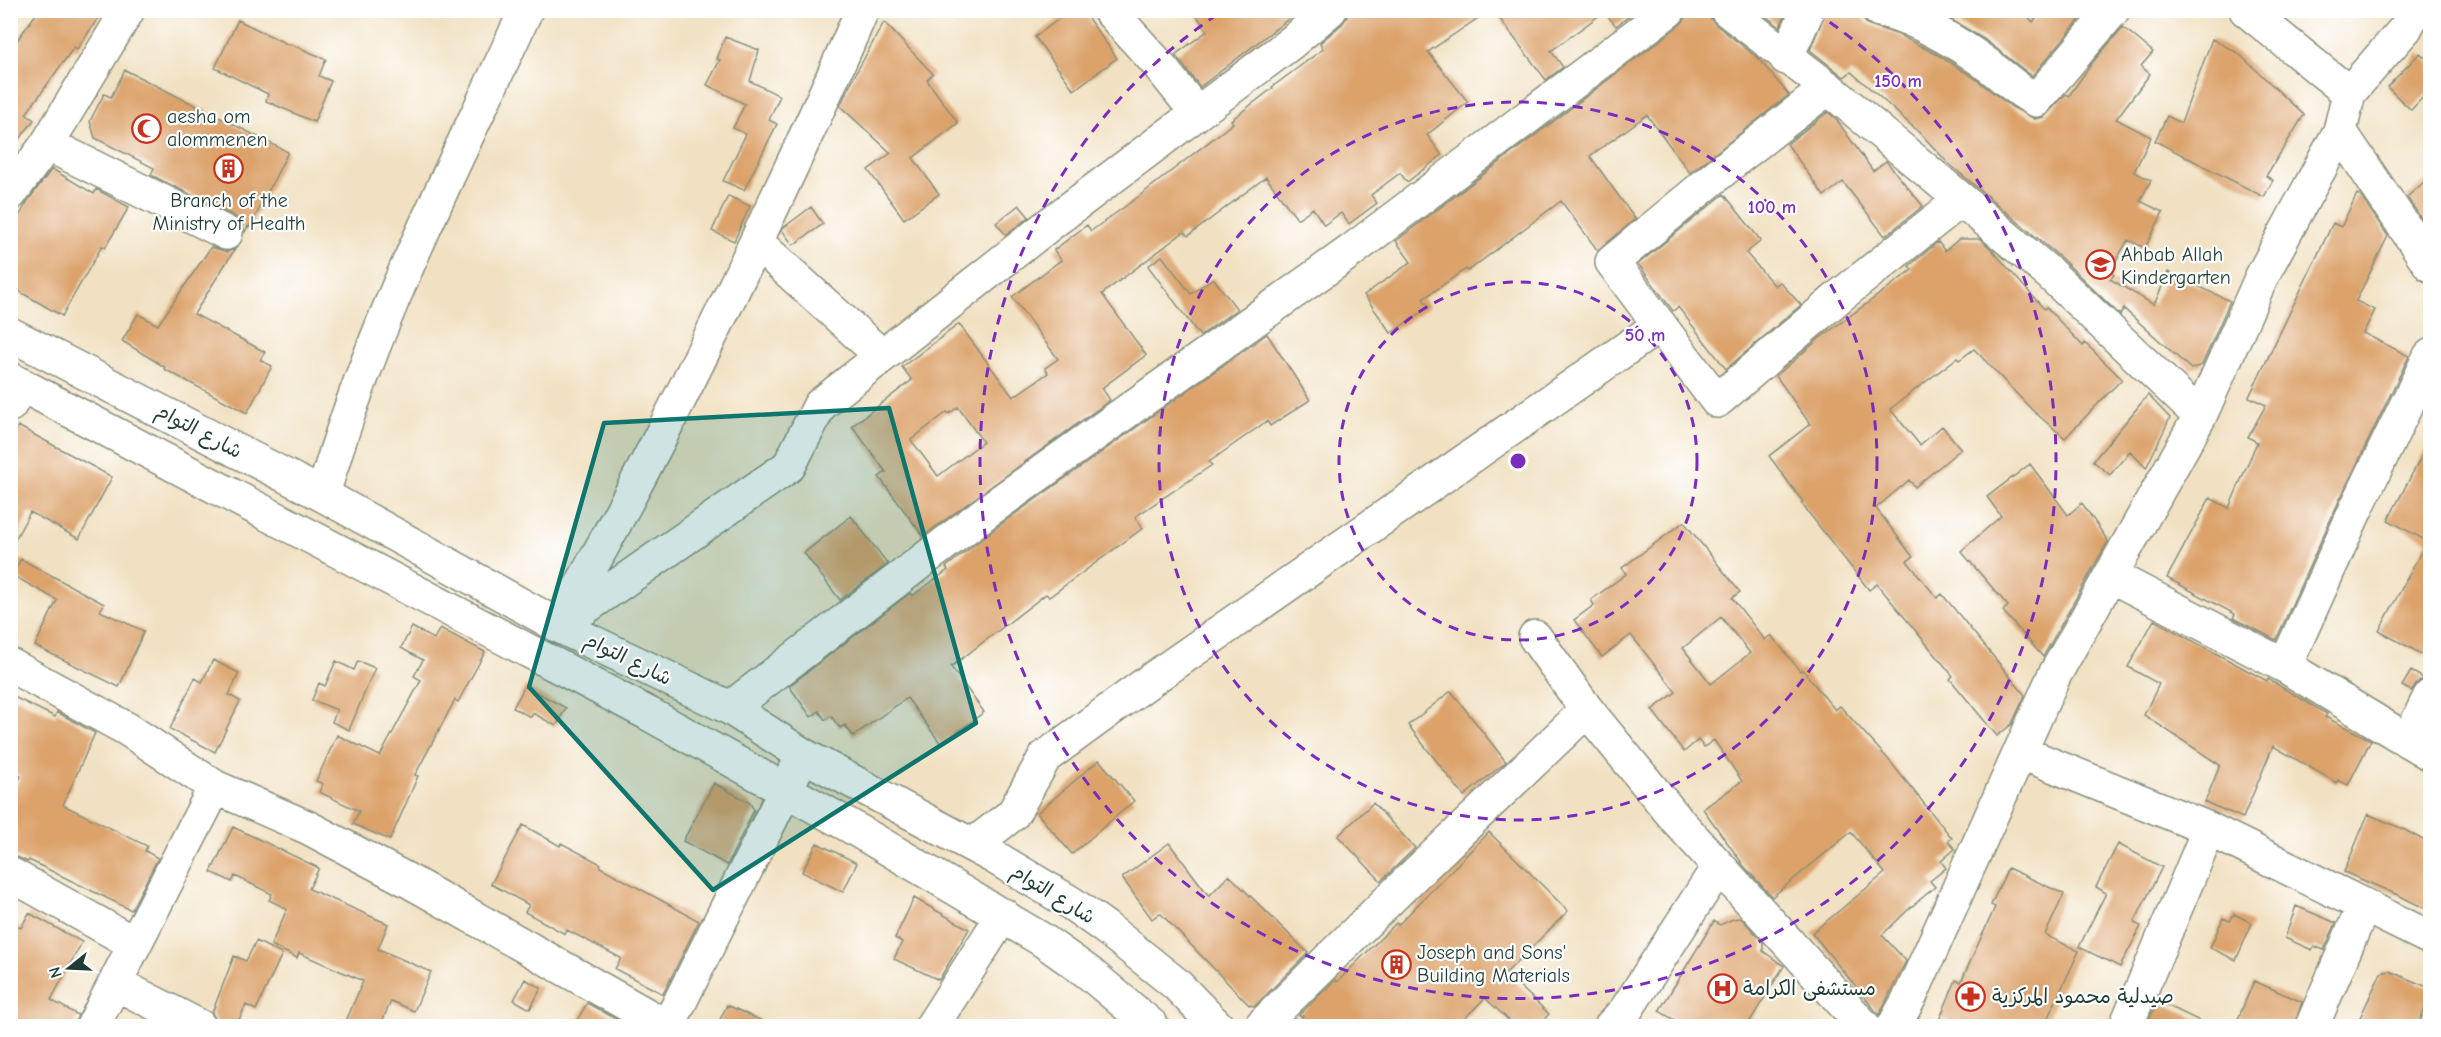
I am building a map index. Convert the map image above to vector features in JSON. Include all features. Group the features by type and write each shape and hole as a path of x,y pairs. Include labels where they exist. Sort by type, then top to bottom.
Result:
{"street":[{"path":"10,194 47,144 128,10"},
{"path":"323,495 340,434 392,302 526,10"},
{"path":"559,626 625,508 714,332 832,81 862,10"},
{"path":"1109,10 1157,63 1197,113"},
{"path":"559,626 789,466 820,405 1055,220 1330,10"},
{"path":"730,708 990,509 1351,251 1669,10"},
{"path":"1727,10 1786,58 1828,88 2049,273 2200,416"},
{"path":"1786,58 1808,10"},
{"path":"1879,10 1919,23 1983,61 2022,93 2036,100 2113,10"},
{"path":"2246,10 2349,93"},
{"path":"1894,1026 1911,995 2054,676 2200,416 2262,276 2340,131 2349,93 2405,28 2415,10"},
{"path":"1828,88 1739,157 1612,262 1717,401 1840,296 1961,200"},
{"path":"2340,131 2430,266"},
{"path":"47,144 226,232"},
{"path":"756,242 882,356"},
{"path":"973,845 1013,814 1045,757 1155,677 1660,326"},
{"name":"شارع التوام","path":"10,334 323,495 559,626 730,708 803,755 973,845 1071,903 1106,928 1176,984 1217,1026"},
{"path":"2285,666 2356,509 2430,356"},
{"name":"شارع التوام","path":"14,390 629,703 785,792 850,826 1003,915 1089,973 1152,1026"},
{"path":"2111,576 2285,666 2419,747 2430,696"},
{"path":"1535,637 1587,710 1677,820 1864,1026"},
{"path":"10,665 127,729 215,787 309,828 667,1026 803,755"},
{"path":"1261,1026 1410,879 1587,710"},
{"path":"2020,752 2209,829 2430,938"},
{"path":"93,1026 215,787"},
{"path":"2126,1026 2209,829"},
{"path":"1611,1026 1626,1010 1719,866"},
{"path":"10,874 135,944"},
{"path":"2312,1026 2364,905"},
{"path":"932,1026 1003,915"},
{"path":"115,983 199,1026"}],"highlighted area":[{"path":"889,408 976,723 713,890 529,687 604,423"}],"building":[{"path":"39,10 104,10 77,49 74,47 26,114 34,120 10,152 10,50"},
{"path":"1071,10 1082,10 1117,58 1074,90 1035,37"},
{"path":"1193,10 1300,10 1200,87 1175,55 1207,31"},
{"path":"1348,10 1490,10 1428,52 1468,102 1427,135 1442,155 1407,182 1400,173 1371,195 1377,203 1349,224 1341,213 1324,225 1313,208 1297,219 1266,177 1188,236 1184,232 1102,294 1146,355 1102,388 1110,400 923,536 879,477 886,472 852,426 912,380 902,367 959,324 1013,397 1048,373 1045,368 1058,359 1012,297 1061,260 1054,250 1087,225 1091,231 1138,197 1233,123 1231,120 1272,87 1323,49 1320,43 1347,17","holes":["958,407 983,442 938,476 911,440 947,412 949,414"]},
{"path":"1493,10 1637,10 1616,26 1604,12 1551,51 1563,67 1546,80"},
{"path":"1687,10 1709,10 1710,18 1715,24 1758,58 1789,95 1690,173 1647,115 1590,156 1635,219 1598,251 1561,201 1468,271 1466,269 1423,299 1429,307 1391,333 1364,295 1411,262 1396,241 1680,25 1686,18"},
{"path":"1758,10 1787,10 1780,27"},
{"path":"1826,10 1861,10 1861,16 1867,24 1899,35 1938,55 1973,77 2012,107 2035,119 2044,117 2066,94 2069,96 2092,63 2123,27 2153,52 2141,66 2150,74 2116,119 2151,137 2134,172 2151,180 2140,201 2163,212 2145,248 2128,240 2110,271 2114,275 2110,279 2154,305 2168,272 2230,301 2202,365 2191,369 2124,309 2120,315 2062,259 1948,163 1921,134 1851,72 1844,77 1810,50"},
{"path":"1935,10 2022,10 2033,22 2042,10 2088,10 2032,76 1984,39"},
{"path":"238,20 289,45 326,59 319,76 331,81 314,122 266,101 268,94 215,68"},
{"path":"884,22 933,74 927,80 958,123 913,158 939,194 904,219 868,170 891,153 840,106"},
{"path":"725,37 759,50 750,81 780,96 769,120 777,124 744,190 723,181 746,134 733,128 745,104 707,85 720,60 717,59"},
{"path":"2212,39 2238,53 2304,115 2266,176 2273,180 2264,197 2155,141 2167,116 2181,123"},
{"path":"2420,53 2430,63 2430,90 2411,110 2387,87"},
{"path":"125,70 288,152 250,227 248,226 245,232 242,223 234,216 151,175 154,168 95,138 90,121 104,94 111,97"},
{"path":"1828,112 1836,119 1873,171 1886,161 1923,206 1885,236 1843,182 1824,196 1787,144"},
{"path":"52,169 94,194 96,189 129,207 105,248 102,246 62,316 10,286 10,232 29,199"},
{"path":"2430,177 2430,232 2407,197"},
{"path":"1724,194 1761,241 1746,253 1775,286 1780,282 1801,305 1726,369 1678,307 1673,311 1638,264"},
{"path":"2357,194 2361,196 2388,236 2356,301 2375,310 2363,333 2409,356 2339,501 2276,640 2233,618 2235,614 2167,578 2210,498 2229,508 2257,442 2248,437 2266,405 2249,397 2333,223 2341,227"},
{"path":"728,196 750,206 734,241 712,231"},
{"path":"1019,205 1029,217 1006,235 996,223"},
{"path":"811,207 823,224 793,245 782,230"},
{"path":"1959,239 1980,239 2044,309 2046,307 2083,346 2085,343 2122,379 2065,438 2032,410 1974,349 1959,360 1957,358 1890,409 1920,445 1942,426 1961,449 1915,487 1909,480 1876,508 1913,557 1907,561 1937,598 1942,594 2025,695 2012,724 1997,736 1950,679 1953,676 1877,584 1869,590 1801,503 1803,502 1769,456 1810,424 1776,376 1820,338 1912,270 1909,266 1938,242 1945,251"},
{"path":"211,247 227,252 235,249 194,314 265,352 260,360 272,366 247,413 164,369 165,367 122,341 138,314 158,325"},
{"path":"1162,256 1191,294 1213,278 1237,309 1200,336 1148,266"},
{"path":"1267,334 1310,400 1270,426 1267,421 1209,462 1212,465 1135,517 1143,528 1049,597 1046,594 951,667 984,712 941,744 907,698 853,736 845,725 840,728 831,716 825,720 819,711 811,717 789,686 910,593 912,596 948,570 946,567 1001,524"},
{"path":"2148,395 2170,418 2146,468 2130,451 2110,475 2093,461"},
{"path":"18,426 112,477 79,539 30,512 10,549 10,441"},
{"path":"2430,440 2430,646 2425,656 2379,631 2427,541 2388,520"},
{"path":"2030,464 2068,515 2082,503 2108,541 2043,657 2003,611 2008,606 1961,551 2001,516 1987,497"},
{"path":"851,516 888,564 840,600 804,553"},
{"path":"1684,522 1740,592 1732,598 1765,640 1771,635 1835,710 1840,706 1888,759 1952,838 1948,841 1955,849 1941,861 1946,868 1930,881 1935,887 1882,935 1906,961 1879,1015 1812,933 1885,873 1851,832 1772,897 1744,866 1703,809 1742,781 1714,740 1704,747 1698,740 1684,752 1652,710 1676,692 1631,635 1602,657 1574,620 1594,605 1591,600 1626,574 1622,568","holes":["1721,617 1750,653 1711,684 1683,648"]},
{"path":"21,559 104,604 100,611 144,631 119,687 35,646 57,600 12,575"},
{"path":"2154,620 2267,681 2268,679 2327,714 2325,717 2371,740 2348,785 2338,780 2337,783 2273,746 2243,818 2205,802 2220,765 2144,715 2159,684 2128,667"},
{"path":"412,627 434,639 440,628 485,652 458,702 455,700 415,775 418,776 390,840 353,824 359,811 319,792 323,784 316,781 337,735 380,756 421,680 414,676 423,660 401,648"},
{"path":"213,660 239,673 229,695 240,701 215,752 170,729 195,678 202,682"},
{"path":"336,661 354,670 358,661 375,668 349,730 332,722 337,710 312,700 319,683 325,686"},
{"path":"2411,671 2425,679 2419,681 2411,691 2402,686"},
{"path":"525,686 566,708 556,726 533,713 531,717 513,708"},
{"path":"1451,691 1506,762 1464,796 1408,725"},
{"path":"10,695 55,717 57,712 95,733 63,805 147,846 145,851 158,858 131,910 29,860 28,862 10,854 10,798 21,776 10,771"},
{"path":"1099,760 1134,801 1072,854 1037,813"},
{"path":"714,783 750,803 754,810 727,865 683,841"},
{"path":"1373,803 1415,848 1381,881 1338,836"},
{"path":"2368,814 2430,844 2430,911 2344,872"},
{"path":"523,825 560,846 561,843 601,864 600,867 699,921 663,994 615,969 621,958 567,930 565,934 525,912 529,905 491,884"},
{"path":"233,827 319,868 309,889 388,924 378,949 431,972 414,1011 391,1001 380,1026 344,1026 363,981 299,953 297,958 271,945 287,909 269,900 272,894 235,876 232,882 211,872"},
{"path":"1489,832 1568,911 1506,973 1549,1014 1538,1026 1515,1026 1485,998 1457,1026 1293,1026 1303,1016 1299,1015 1335,980 1337,982 1396,923 1398,925"},
{"path":"817,843 857,863 843,892 802,872"},
{"path":"1169,843 1209,896 1229,875 1308,953 1255,1006 1249,1005 1160,913 1152,919 1122,878"},
{"path":"2118,844 2162,867 2134,923 2141,926 2120,967 2079,947 2106,893 2096,887"},
{"path":"2008,868 2064,894 2045,935 2079,951 2044,1026 1960,1026 1940,1018 1956,980 1961,982 1995,907 1991,905"},
{"path":"914,898 969,929 939,980 894,959 902,942 895,938"},
{"path":"2296,906 2336,923 2324,950 2314,946 2312,950 2285,938"},
{"path":"29,913 82,942 51,1000 78,1015 74,1026 10,1026 10,922 21,928"},
{"path":"2234,914 2252,923 2236,960 2210,948 2223,918 2230,921"},
{"name":"مستشفى الكرامة","path":"1741,918 1763,942 1763,951 1784,966 1747,1026 1685,1026 1659,1011 1714,921 1720,925"},
{"path":"256,941 282,954 256,1010 246,1005 236,1026 217,1022 212,1013 234,956 246,961"},
{"path":"2389,971 2430,988 2430,996 2418,1026 2356,1026 2381,973"},
{"path":"525,979 541,988 530,1009 514,1000"},
{"path":"2254,981 2302,1002 2294,1026 2235,1026"},
{"path":"2158,1001 2210,1026 2146,1026"},
{"path":"587,1003 629,1026 574,1026"},
{"path":"727,1005 773,1026 717,1026"}],"place":[{"name":"aesha om alommenen","path":"146,128"},
{"name":"Branch of the Ministry of Health","path":"229,169"},
{"name":"Ahbab Allah Kindergarten","path":"2100,265"},
{"name":"Joseph and Sons' Building Materials","path":"1396,964"},
{"name":"مستشفى الكرامة","path":"1722,988"},
{"name":"صيدلية محمود المركزية","path":"1971,996"}]}
